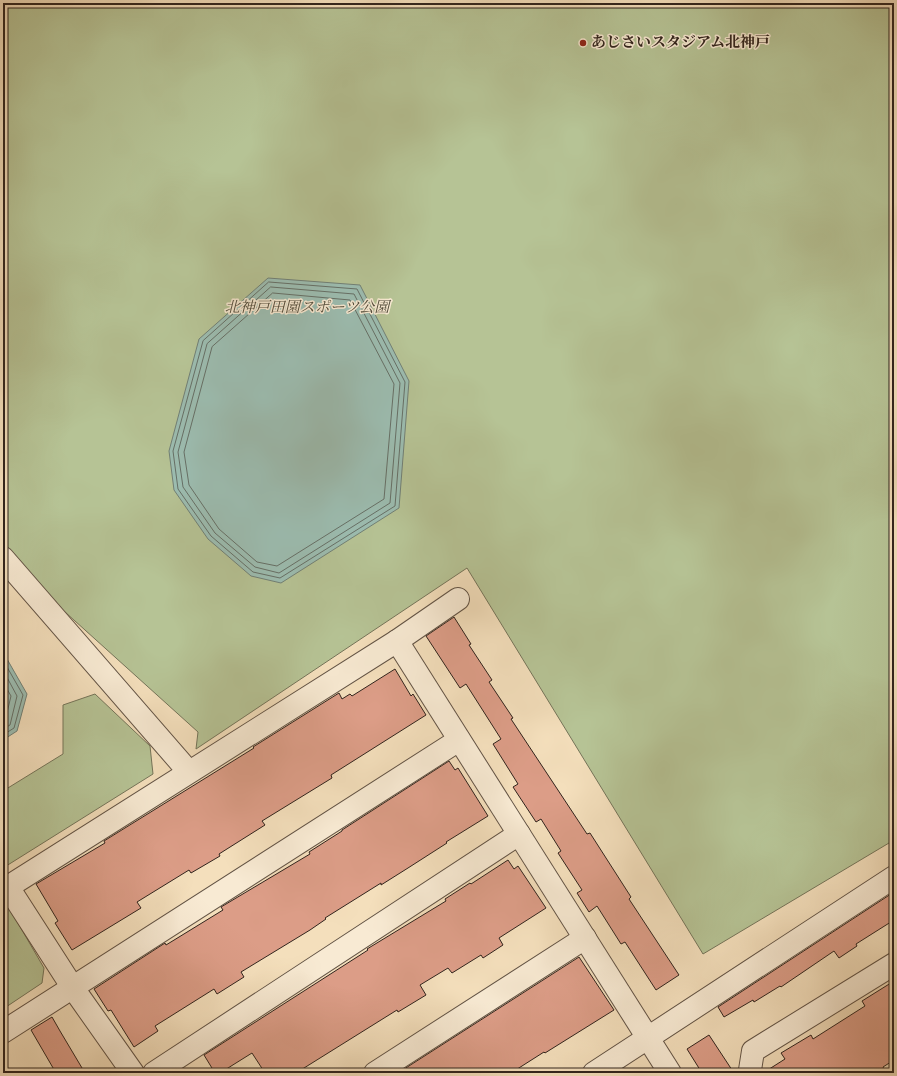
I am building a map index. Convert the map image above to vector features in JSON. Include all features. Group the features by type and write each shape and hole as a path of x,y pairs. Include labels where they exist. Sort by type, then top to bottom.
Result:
{"street":[{"path":"3,558 189,772"},
{"path":"134,1073 73,988 6,889 397,640 458,599"},
{"path":"397,640 670,1073"},
{"path":"3,1032 459,740"},
{"path":"154,1073 519,834"},
{"path":"594,1073 894,877"},
{"path":"375,1073 585,938"},
{"path":"751,1073 750,1070 753,1051 894,964"}],"green space":[{"name":"北神戸田園スポーツ公園","path":"3,3 894,3 894,840 703,954 467,568 196,749 198,732 3,556"},
{"path":"95,694 150,746 153,774 3,868 3,791 63,754 63,705"},
{"path":"3,899 44,968 42,983 3,1009"}],"water":[{"path":"268,278 360,285 409,381 399,508 281,583 251,576 208,539 174,490 169,451 199,339"},
{"path":"3,652 27,694 17,731 3,740"}],"building":[{"path":"454,617 471,644 469,645 492,680 489,682 513,718 511,719 587,834 590,833 631,897 629,899 679,975 656,990 625,942 621,944 597,906 589,912 577,893 582,890 558,853 561,851 541,819 536,822 513,787 518,784 493,744 501,739 466,684 460,688 426,636"},
{"path":"395,669 411,696 413,694 426,715 331,775 332,778 262,821 265,825 219,854 220,856 191,873 189,870 137,902 141,908 72,950 55,923 58,921 36,884 105,843 104,841 254,748 253,747 339,693 342,699 350,694 352,696"},
{"path":"449,761 455,770 458,768 488,816 381,885 381,883 325,918 326,919 310,930 241,972 244,977 217,994 214,989 155,1026 158,1031 134,1047 111,1010 108,1011 94,989 165,943 166,945 223,910 221,907 310,854 309,852"},
{"path":"508,860 514,869 518,866 546,908 499,938 503,945 483,958 481,955 452,973 448,968 420,985 426,995 398,1012 397,1010 296,1073 265,1073 252,1053 220,1073 215,1073 204,1055 368,950 367,949 446,901 445,899"},
{"path":"894,892 894,920 856,944 857,946 839,958 834,951 781,987 780,986 754,1002 753,1000 724,1017 718,1007"},
{"path":"579,957 614,1010 511,1073 398,1073"},
{"path":"894,981 894,1060 883,1067 886,1073 763,1073 785,1059 781,1053 811,1035 813,1039 865,1006 862,1001"},
{"path":"52,1017 85,1073 56,1073 31,1030"},
{"path":"709,1035 734,1073 702,1073 687,1049"}],"place":[{"name":"あじさいスタジアム北神戸","path":"583,43"}]}
